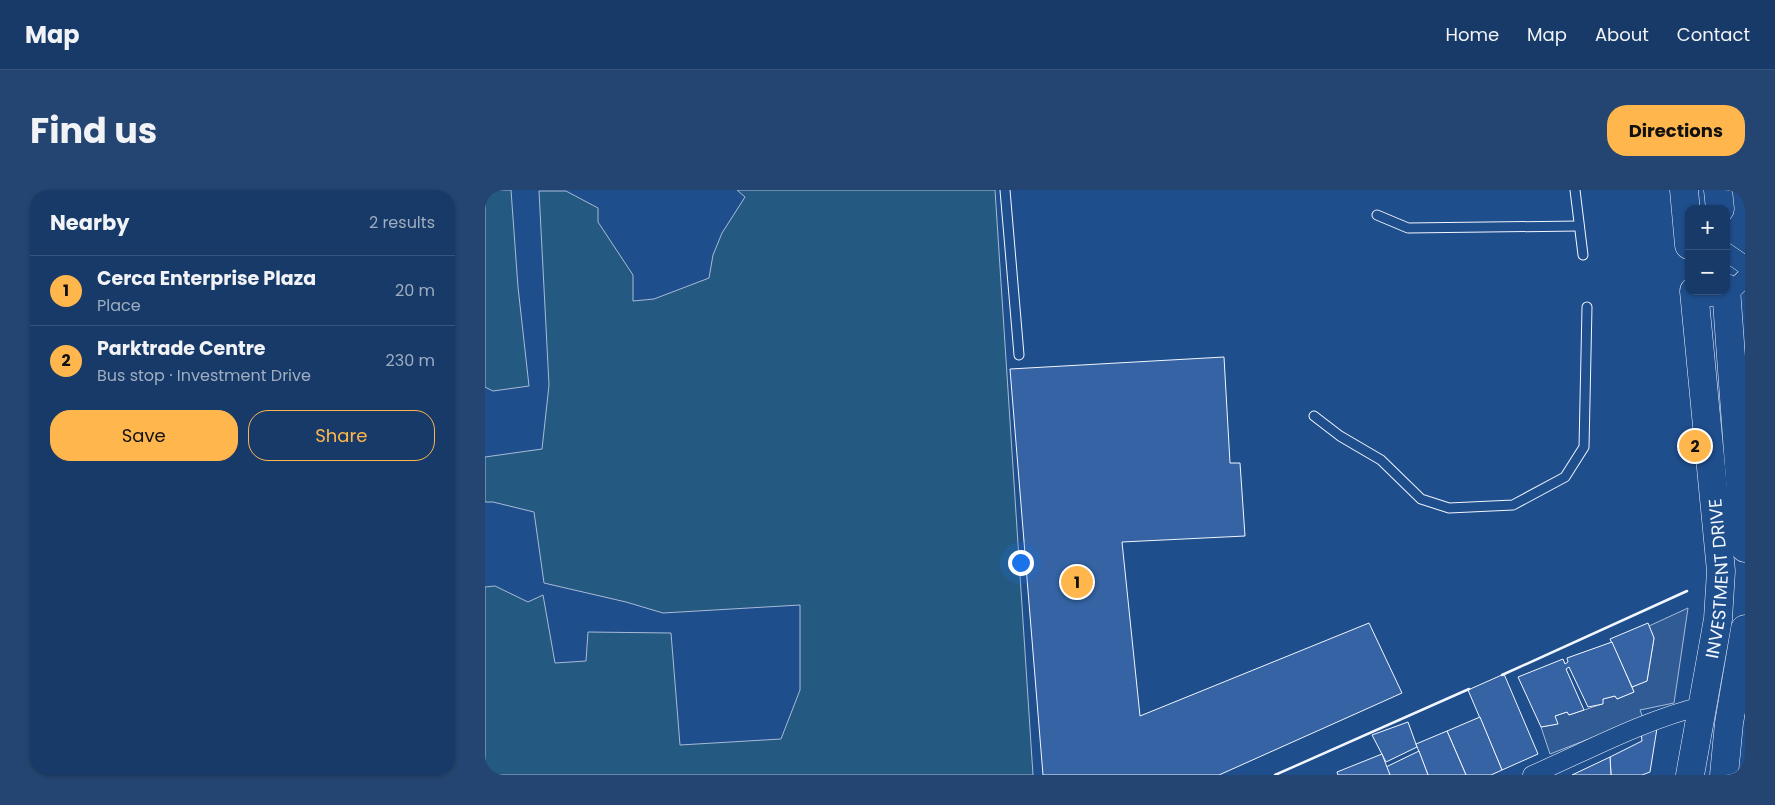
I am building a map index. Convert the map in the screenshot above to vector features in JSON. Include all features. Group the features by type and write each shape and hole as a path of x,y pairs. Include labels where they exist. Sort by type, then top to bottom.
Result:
{"main road":[{"path":"1684,190 1685,205"},
{"path":"1718,190 1720,205"},
{"name":"INVESTMENT DRIVE","path":"1733,287 1745,548"},
{"name":"INVESTMENT DRIVE","path":"1690,775 1718,619 1721,571 1694,295"},
{"name":"INVESTMENT DRIVE","path":"1723,775 1739,695 1745,629"}],"street":[{"path":"1730,255 1745,266"},
{"path":"1532,775 1641,727 1702,706"}],"lane":[{"path":"1005,190 1019,355"},
{"path":"1575,190 1583,255"},
{"path":"1377,215 1408,228 1579,226"},
{"path":"1313,416 1340,436 1381,460 1421,499 1449,508 1513,505 1565,476 1584,447 1587,307"}],"shaded area":[{"path":"485,190 511,190 518,287 529,386 493,391 485,387"},
{"path":"737,190 995,190 1033,775 485,775 485,587 495,586 528,602 543,595 555,663 586,661 588,632 671,633 680,745 781,739 800,690 800,605 663,613 626,602 544,583 534,512 493,502 485,502 485,457 542,449 549,385 539,191 566,191 598,208 598,222 633,275 633,301 654,299 709,278 713,255 722,233 745,197"},
{"path":"1688,608 1674,703 1640,710 1643,718 1550,754 1541,727 1557,724 1555,716 1567,712 1569,715 1602,704 1603,699 1615,696 1617,699 1634,692 1632,687 1647,681 1654,638 1649,626"}],"building":[{"path":"1224,357 1230,463 1240,463 1245,536 1122,542 1140,716 1369,623 1402,693 1219,775 1043,775 1010,369"},
{"path":"1648,623 1654,638 1647,681 1632,687 1610,639"},
{"path":"1612,642 1634,692 1617,699 1615,696 1603,699 1603,704 1588,707 1569,667 1566,669 1584,710 1569,715 1567,712 1555,716 1558,724 1541,727 1518,677 1563,659 1565,664 1568,662 1567,658"},
{"path":"1504,674 1538,754 1502,770 1468,690"},
{"path":"1480,717 1502,770 1491,775 1466,775 1447,731"},
{"path":"1408,722 1417,747 1386,762 1372,735"},
{"path":"1658,722 1650,772 1642,775 1611,775 1610,757 1642,741 1641,730"},
{"path":"1447,731 1466,775 1428,775 1416,744"},
{"path":"1419,751 1428,775 1390,775 1386,767"},
{"path":"1382,754 1390,775 1338,775 1337,772"},
{"path":"1610,757 1611,775 1572,775"}],"wall":[{"path":"1502,675 1687,591"},
{"path":"1275,775 1469,689"}],"place":[{"name":"Parktrade Centre","path":"1695,446"},
{"name":"Cerca Enterprise Plaza","path":"1077,582"}]}
